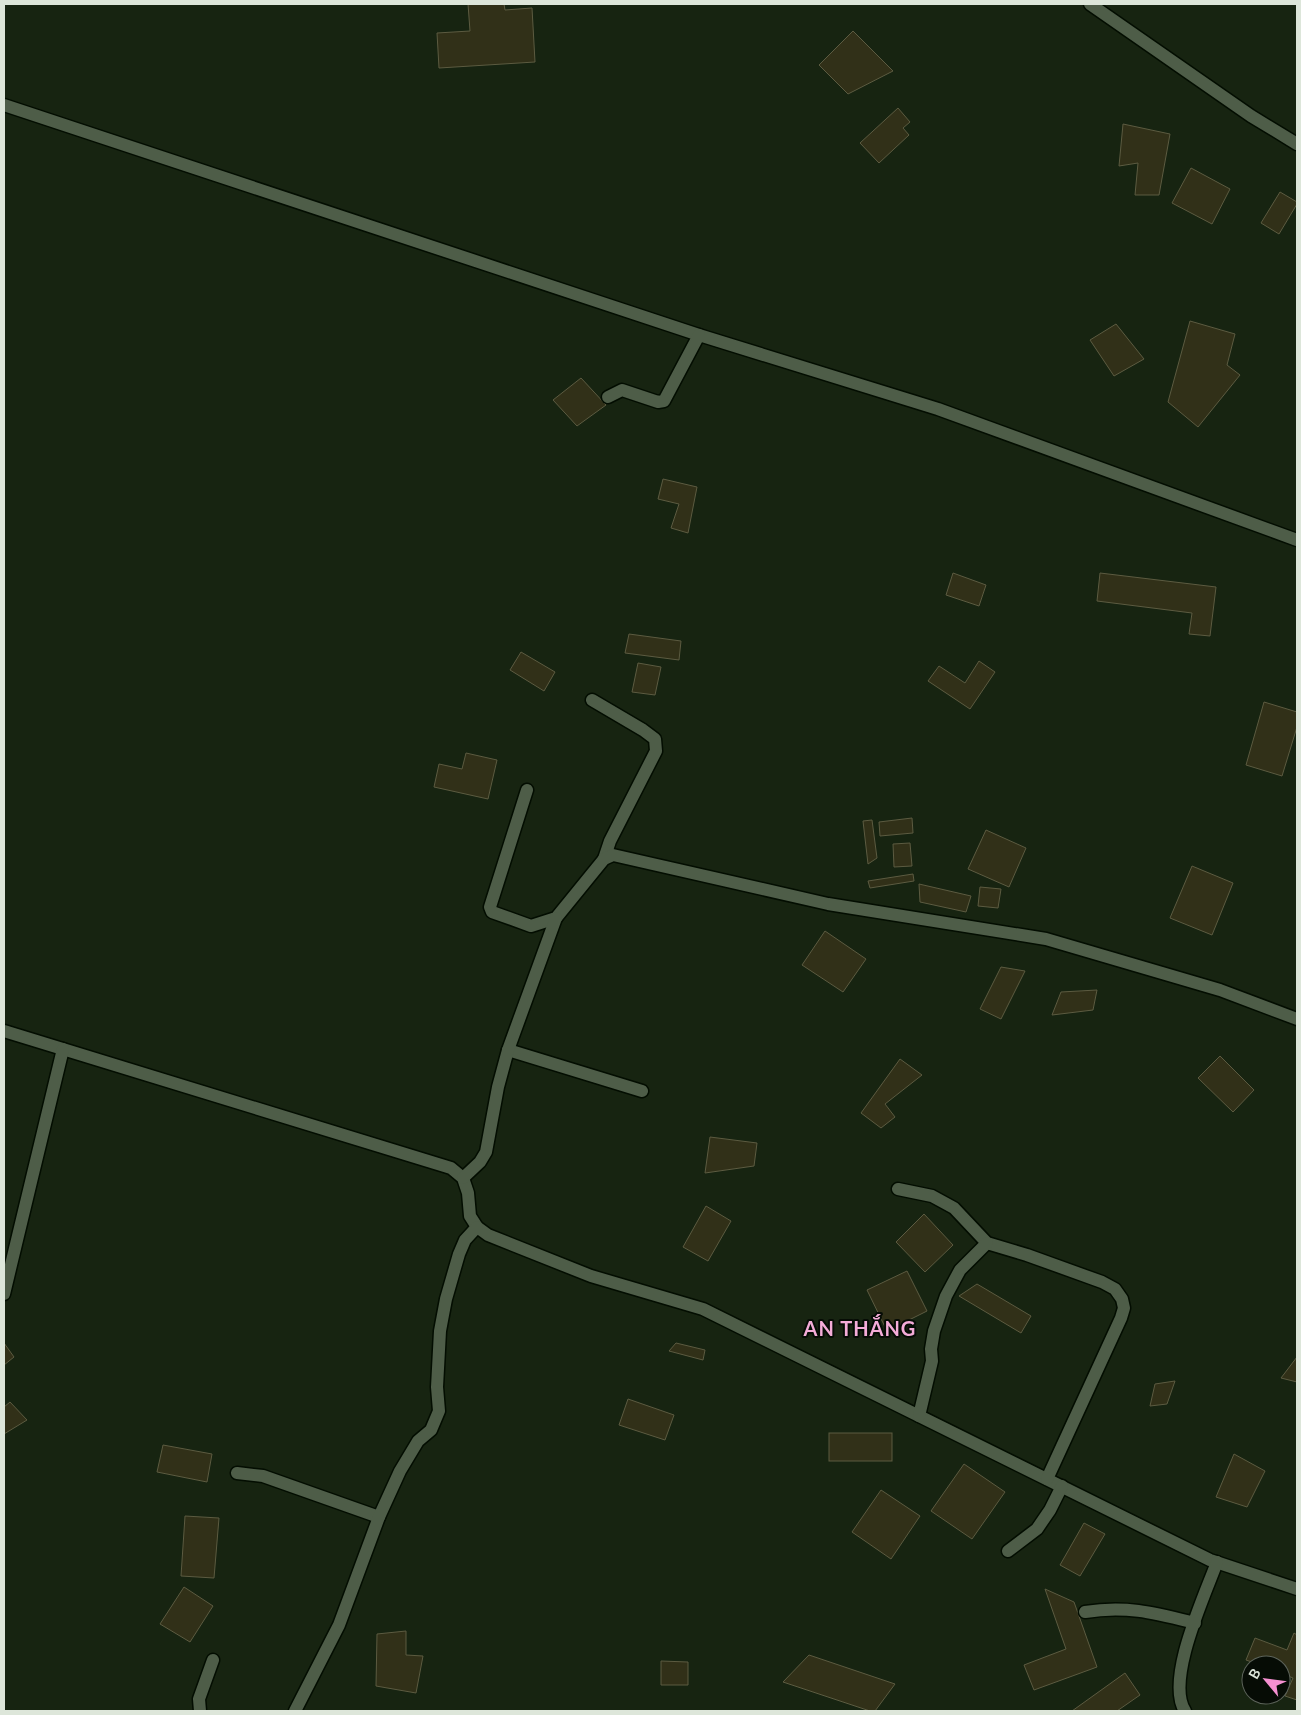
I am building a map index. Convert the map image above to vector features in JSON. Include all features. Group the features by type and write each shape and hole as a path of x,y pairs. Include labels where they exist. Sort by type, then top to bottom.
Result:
{"street":[{"path":"1090,4 1243,110 1297,144"},
{"path":"4,105 699,335 938,410 1297,540"},
{"path":"608,397 622,390 658,402 664,401 699,335"},
{"path":"463,1178 480,1162 486,1152 498,1087 508,1050 556,918 604,859 610,841 656,751 655,739 592,700"},
{"path":"527,790 490,907 492,912 500,916 530,926 556,918"},
{"path":"604,859 613,854 828,904 1046,939 1220,990 1297,1019"},
{"path":"4,1031 451,1168 463,1178 468,1192 470,1216 477,1227 488,1235 590,1276 703,1309 1217,1562 1297,1589"},
{"path":"4,1294 63,1049"},
{"path":"508,1050 642,1091"},
{"path":"898,1189 932,1196 954,1208 987,1243 1102,1282 1115,1289 1122,1299 1124,1308 1121,1318 1047,1479"},
{"path":"295,1711 338,1625 379,1517 400,1472 418,1441 431,1430 438,1412 437,1387 440,1331 446,1299 465,1240 477,1227"},
{"path":"919,1416 932,1361 934,1331 946,1296 960,1270 987,1243"},
{"path":"237,1473 263,1476 379,1517"},
{"path":"1008,1551 1037,1529 1050,1510 1062,1486"},
{"path":"1185,1711 1179,1693 1180,1671 1194,1623 1217,1562"},
{"path":"1085,1612 1106,1608 1132,1609 1194,1623"},
{"path":"200,1711 199,1699 213,1660"}],"building":[{"path":"468,4 504,4 505,10 532,8 535,62 439,68 437,33 470,31"},
{"path":"853,31 893,71 848,94 819,65"},
{"path":"898,108 910,122 903,128 909,135 879,163 860,143"},
{"path":"1123,124 1170,134 1159,195 1135,195 1138,163 1119,166"},
{"path":"1191,168 1230,189 1212,224 1172,203"},
{"path":"1280,192 1297,202 1297,204 1279,234 1261,223"},
{"path":"1190,321 1235,334 1227,365 1240,375 1198,427 1168,402"},
{"path":"1116,324 1144,359 1114,376 1090,340"},
{"path":"581,378 606,405 577,426 553,400"},
{"path":"663,479 697,487 688,533 671,528 679,504 658,499"},
{"path":"953,573 986,585 979,606 946,595"},
{"path":"1100,573 1216,587 1210,636 1189,634 1192,613 1097,601"},
{"path":"629,634 681,641 679,660 625,653"},
{"path":"521,652 555,672 544,691 510,670"},
{"path":"979,661 995,672 970,709 928,681 939,666 965,683"},
{"path":"638,663 661,667 655,695 632,692"},
{"path":"1264,702 1297,712 1297,727 1282,776 1246,765"},
{"path":"466,753 497,760 488,799 434,787 439,764 462,769"},
{"path":"912,818 913,833 880,836 879,822"},
{"path":"872,820 877,858 868,864 863,821"},
{"path":"986,830 1026,848 1009,887 968,869"},
{"path":"910,843 912,866 894,867 893,844"},
{"path":"1192,866 1233,883 1212,935 1170,918"},
{"path":"913,874 914,881 870,888 868,881"},
{"path":"919,884 971,896 966,912 920,902"},
{"path":"980,887 1001,889 998,908 978,906"},
{"path":"825,931 866,959 843,992 802,965"},
{"path":"1001,967 1025,971 1001,1019 980,1009"},
{"path":"1097,990 1093,1010 1052,1015 1061,992"},
{"path":"1220,1056 1254,1090 1233,1112 1198,1078"},
{"path":"900,1059 922,1075 885,1104 895,1117 881,1128 861,1113"},
{"path":"710,1137 757,1143 754,1166 705,1173"},
{"path":"706,1206 731,1221 708,1261 683,1247"},
{"path":"924,1214 953,1245 925,1272 896,1242"},
{"path":"907,1271 927,1311 887,1331 867,1290"},
{"path":"977,1284 1031,1316 1021,1333 959,1296"},
{"path":"4,1343 14,1357 4,1365"},
{"path":"676,1343 705,1350 703,1360 669,1351"},
{"path":"1297,1357 1297,1382 1281,1378"},
{"path":"1175,1381 1167,1404 1150,1406 1155,1384"},
{"path":"628,1399 674,1415 665,1440 619,1425"},
{"path":"10,1402 27,1420 4,1434 4,1407"},
{"path":"829,1433 892,1433 892,1461 829,1461"},
{"path":"163,1445 212,1454 207,1482 157,1472"},
{"path":"1234,1454 1265,1471 1247,1507 1216,1497"},
{"path":"964,1464 1005,1492 972,1539 931,1511"},
{"path":"881,1490 920,1516 891,1559 852,1532"},
{"path":"185,1516 219,1518 214,1578 181,1576"},
{"path":"1084,1523 1105,1534 1080,1576 1060,1565"},
{"path":"184,1587 213,1606 190,1642 160,1624"},
{"path":"1045,1589 1074,1602 1097,1667 1034,1690 1024,1665 1066,1649"},
{"path":"406,1631 406,1655 423,1656 416,1693 376,1686 377,1634"},
{"path":"1294,1633 1297,1635 1297,1700 1291,1698 1291,1682 1293,1678 1291,1677 1291,1655 1248,1655 1255,1638 1287,1650"},
{"path":"809,1655 895,1684 875,1711 870,1711 783,1682"},
{"path":"661,1661 688,1662 688,1685 661,1685"},
{"path":"1125,1673 1140,1695 1117,1711 1072,1711"}],"district":[{"name":"AN THẮNG","path":"860,1329"}]}
